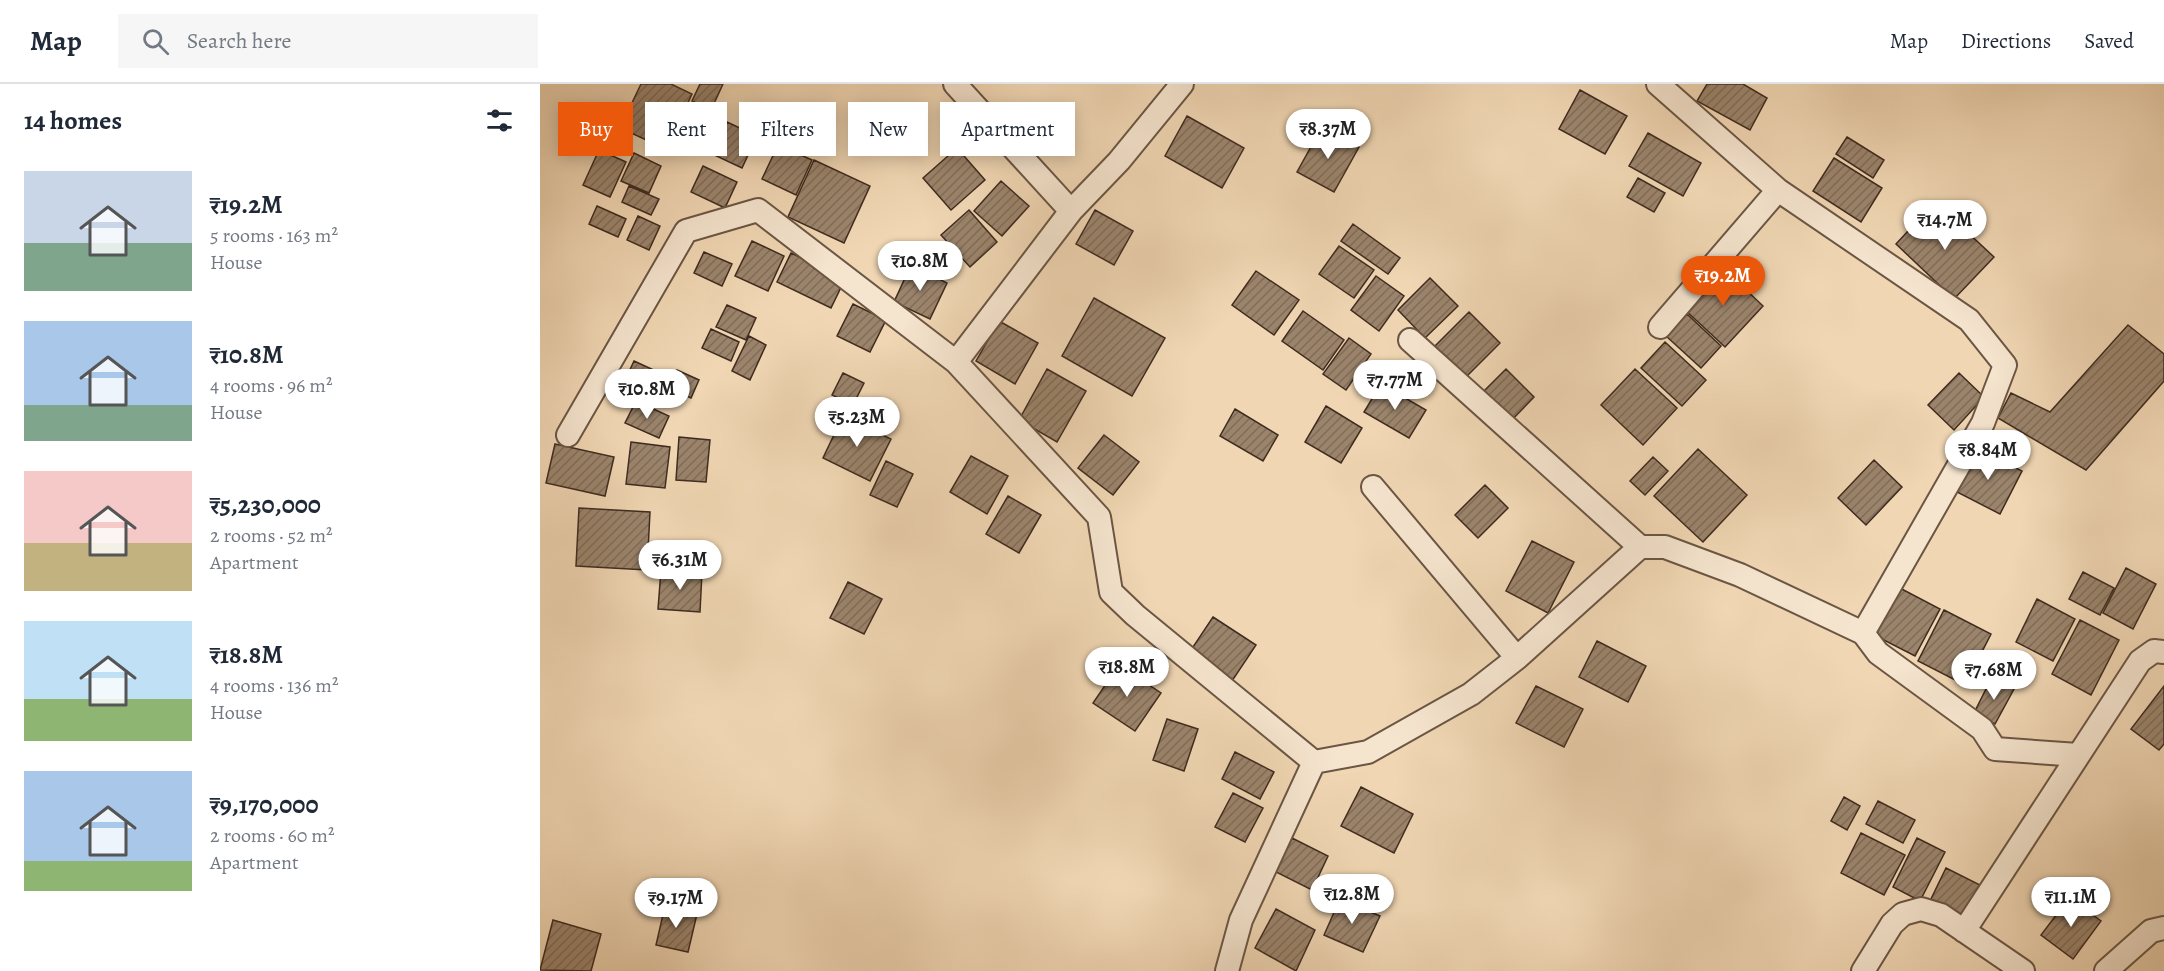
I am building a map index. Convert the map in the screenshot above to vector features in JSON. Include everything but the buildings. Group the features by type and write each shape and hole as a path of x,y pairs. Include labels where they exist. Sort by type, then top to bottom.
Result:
{"street":[{"path":"955,84 1071,211"},
{"path":"956,362 1071,211 1119,161 1182,84"},
{"path":"1658,84 1778,190 1969,320 2005,365 1983,423 1863,633"},
{"path":"1660,327 1778,190"},
{"path":"568,435 686,231 758,210 956,362 1099,517 1111,592 1135,615 1314,762 1368,752 1471,694 1517,657 1640,547 1665,547 1740,575 1863,633 1878,653 1982,729 1995,749 2078,755"},
{"path":"1410,340 1640,547"},
{"path":"1373,487 1517,657"},
{"path":"1964,931 2140,661 2154,651 2164,652"},
{"path":"1227,971 1242,920 1314,762"},
{"path":"1863,971 1892,924 1903,914 1921,909 1941,915 2023,971"},
{"path":"2106,971 2151,931 2164,928"}]}
